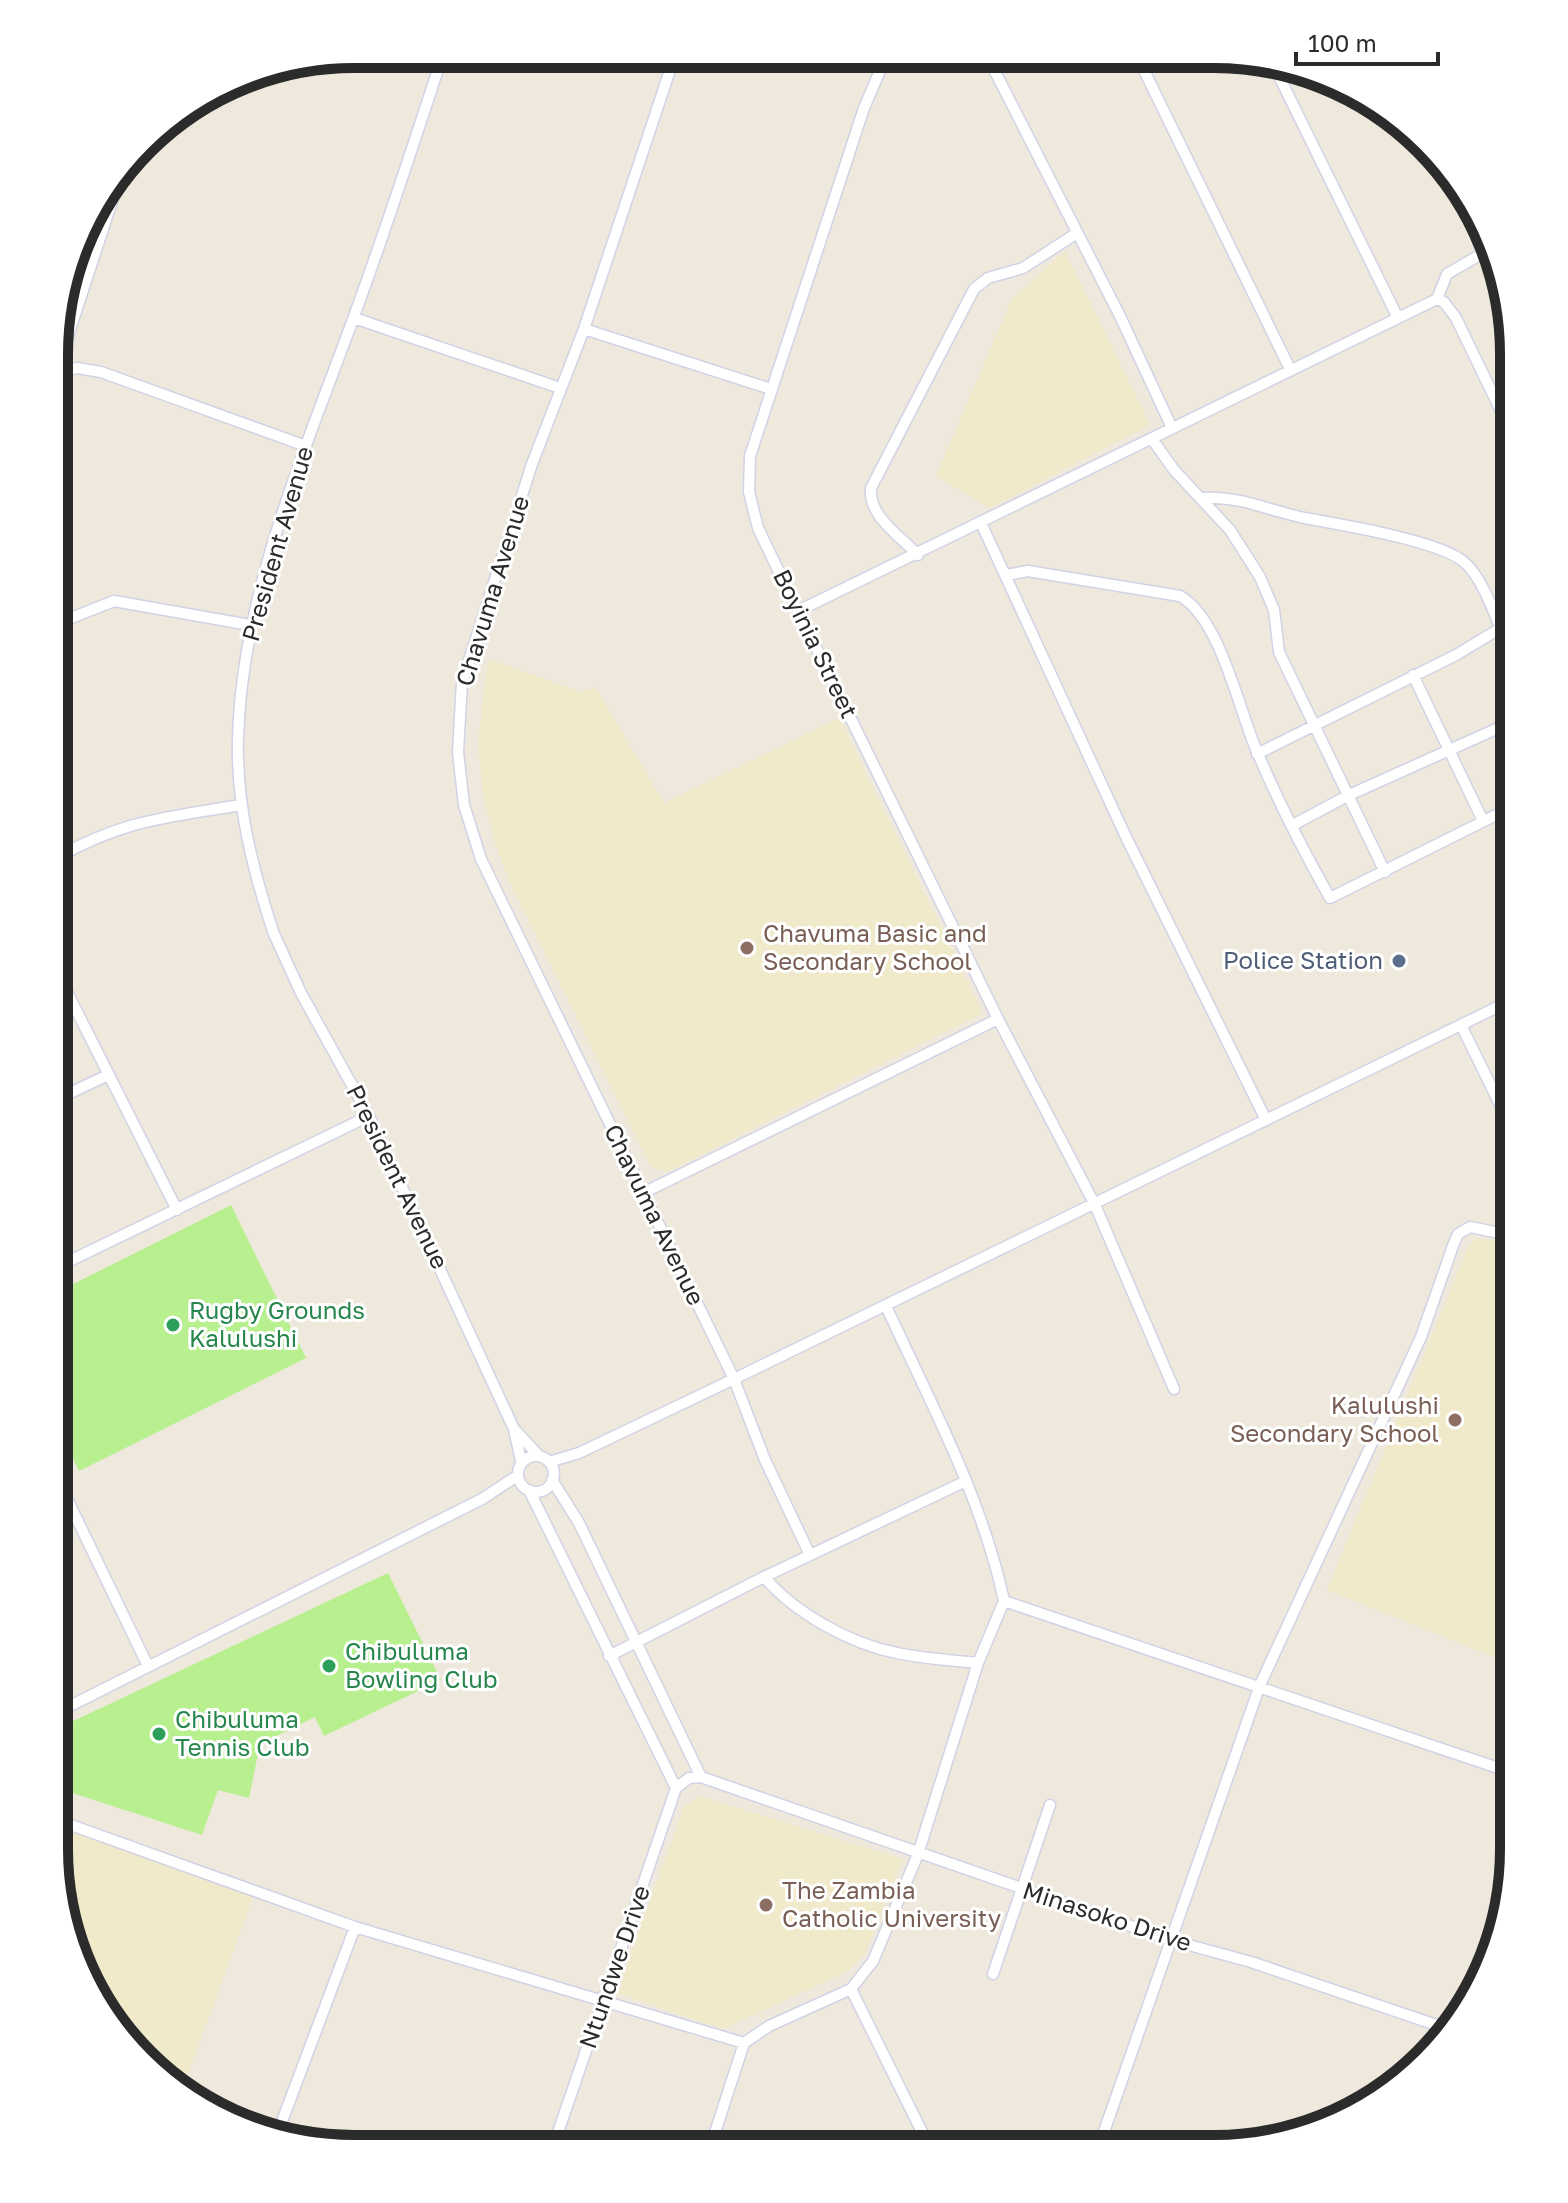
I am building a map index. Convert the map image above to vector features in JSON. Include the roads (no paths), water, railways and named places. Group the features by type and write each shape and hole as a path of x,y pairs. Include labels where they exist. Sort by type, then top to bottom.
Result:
{"street":[{"name":"President Avenue","path":"438,68 354,318 306,446 250,625 238,739 241,805 259,888 274,934 301,993 369,1116 514,1429 521,1461"},
{"name":"Chavuma Avenue","path":"671,68 462,682 458,752 464,805 481,859 734,1379 765,1460 810,1555"},
{"name":"Boyinia Street","path":"881,68 864,108 750,456 749,492 758,528 798,611 998,1019 1095,1205 1174,1389"},
{"path":"993,68 1172,428"},
{"path":"1143,68 1290,369"},
{"path":"1279,76 1398,318"},
{"path":"69,332 112,201"},
{"path":"918,555 876,513 870,501 871,488 974,289 988,278 1015,273 1077,233"},
{"path":"798,611 1437,299 1447,274 1482,254"},
{"path":"1437,299 1444,302 1456,318 1500,409"},
{"path":"354,318 560,388"},
{"path":"584,329 771,389"},
{"path":"68,369 115,376 306,446"},
{"path":"1152,439 1174,470 1202,498 1248,555 1267,591 1278,626 1279,652 1385,872"},
{"path":"1202,498 1254,501 1307,519 1370,529 1457,558 1466,563 1485,594 1499,629 1257,754"},
{"path":"981,523 1126,837 1266,1120"},
{"path":"1006,575 1028,571 1180,596 1189,601 1214,641 1257,754 1330,898 1500,813"},
{"path":"68,619 114,601 250,625"},
{"path":"1413,675 1483,821"},
{"path":"1293,825 1347,796 1500,727"},
{"path":"68,851 93,837 134,822 241,805"},
{"path":"68,995 106,1076 177,1210"},
{"path":"68,1707 482,1499 523,1484 543,1490 552,1471 579,1453 1500,1006"},
{"path":"643,1193 998,1019"},
{"path":"1461,1025 1500,1104"},
{"path":"68,1094 106,1076"},
{"path":"68,1262 369,1116"},
{"path":"1103,2135 1174,1941 1260,1685 1421,1337 1458,1234 1470,1227 1500,1233"},
{"path":"714,2135 744,2043 769,2026 851,1989 884,1942 918,1854 978,1663 1004,1601 994,1555 966,1481 886,1306"},
{"name":"President Avenue","path":"514,1429 552,1471"},
{"path":"539,1456 521,1461 523,1484 676,1788 689,1778 701,1777 633,1644 579,1523 552,1471"},
{"path":"609,1656 764,1577 966,1481"},
{"path":"68,1501 148,1666"},
{"path":"764,1577 782,1598 807,1616 877,1647 896,1653 978,1663"},
{"path":"1004,1601 1500,1768"},
{"name":"Minasoko Drive","path":"701,1777 1174,1941 1251,1962 1439,2026"},
{"name":"Ntundwe Drive","path":"557,2135 676,1788"},
{"path":"993,1974 1050,1805"},
{"path":"68,1824 355,1927 744,2043"},
{"path":"281,2125 355,1927"},
{"path":"851,1989 924,2135"}],"place":[{"name":"Chavuma Basic and Secondary School","path":"747,948"},
{"name":"Police Station","path":"1399,961"},
{"name":"Rugby Grounds Kalulushi","path":"173,1325"},
{"name":"Kalulushi Secondary School","path":"1455,1420"},
{"name":"Chibuluma Bowling Club","path":"329,1666"},
{"name":"Chibuluma Tennis Club","path":"159,1734"},
{"name":"The Zambia Catholic University","path":"766,1905"}]}
